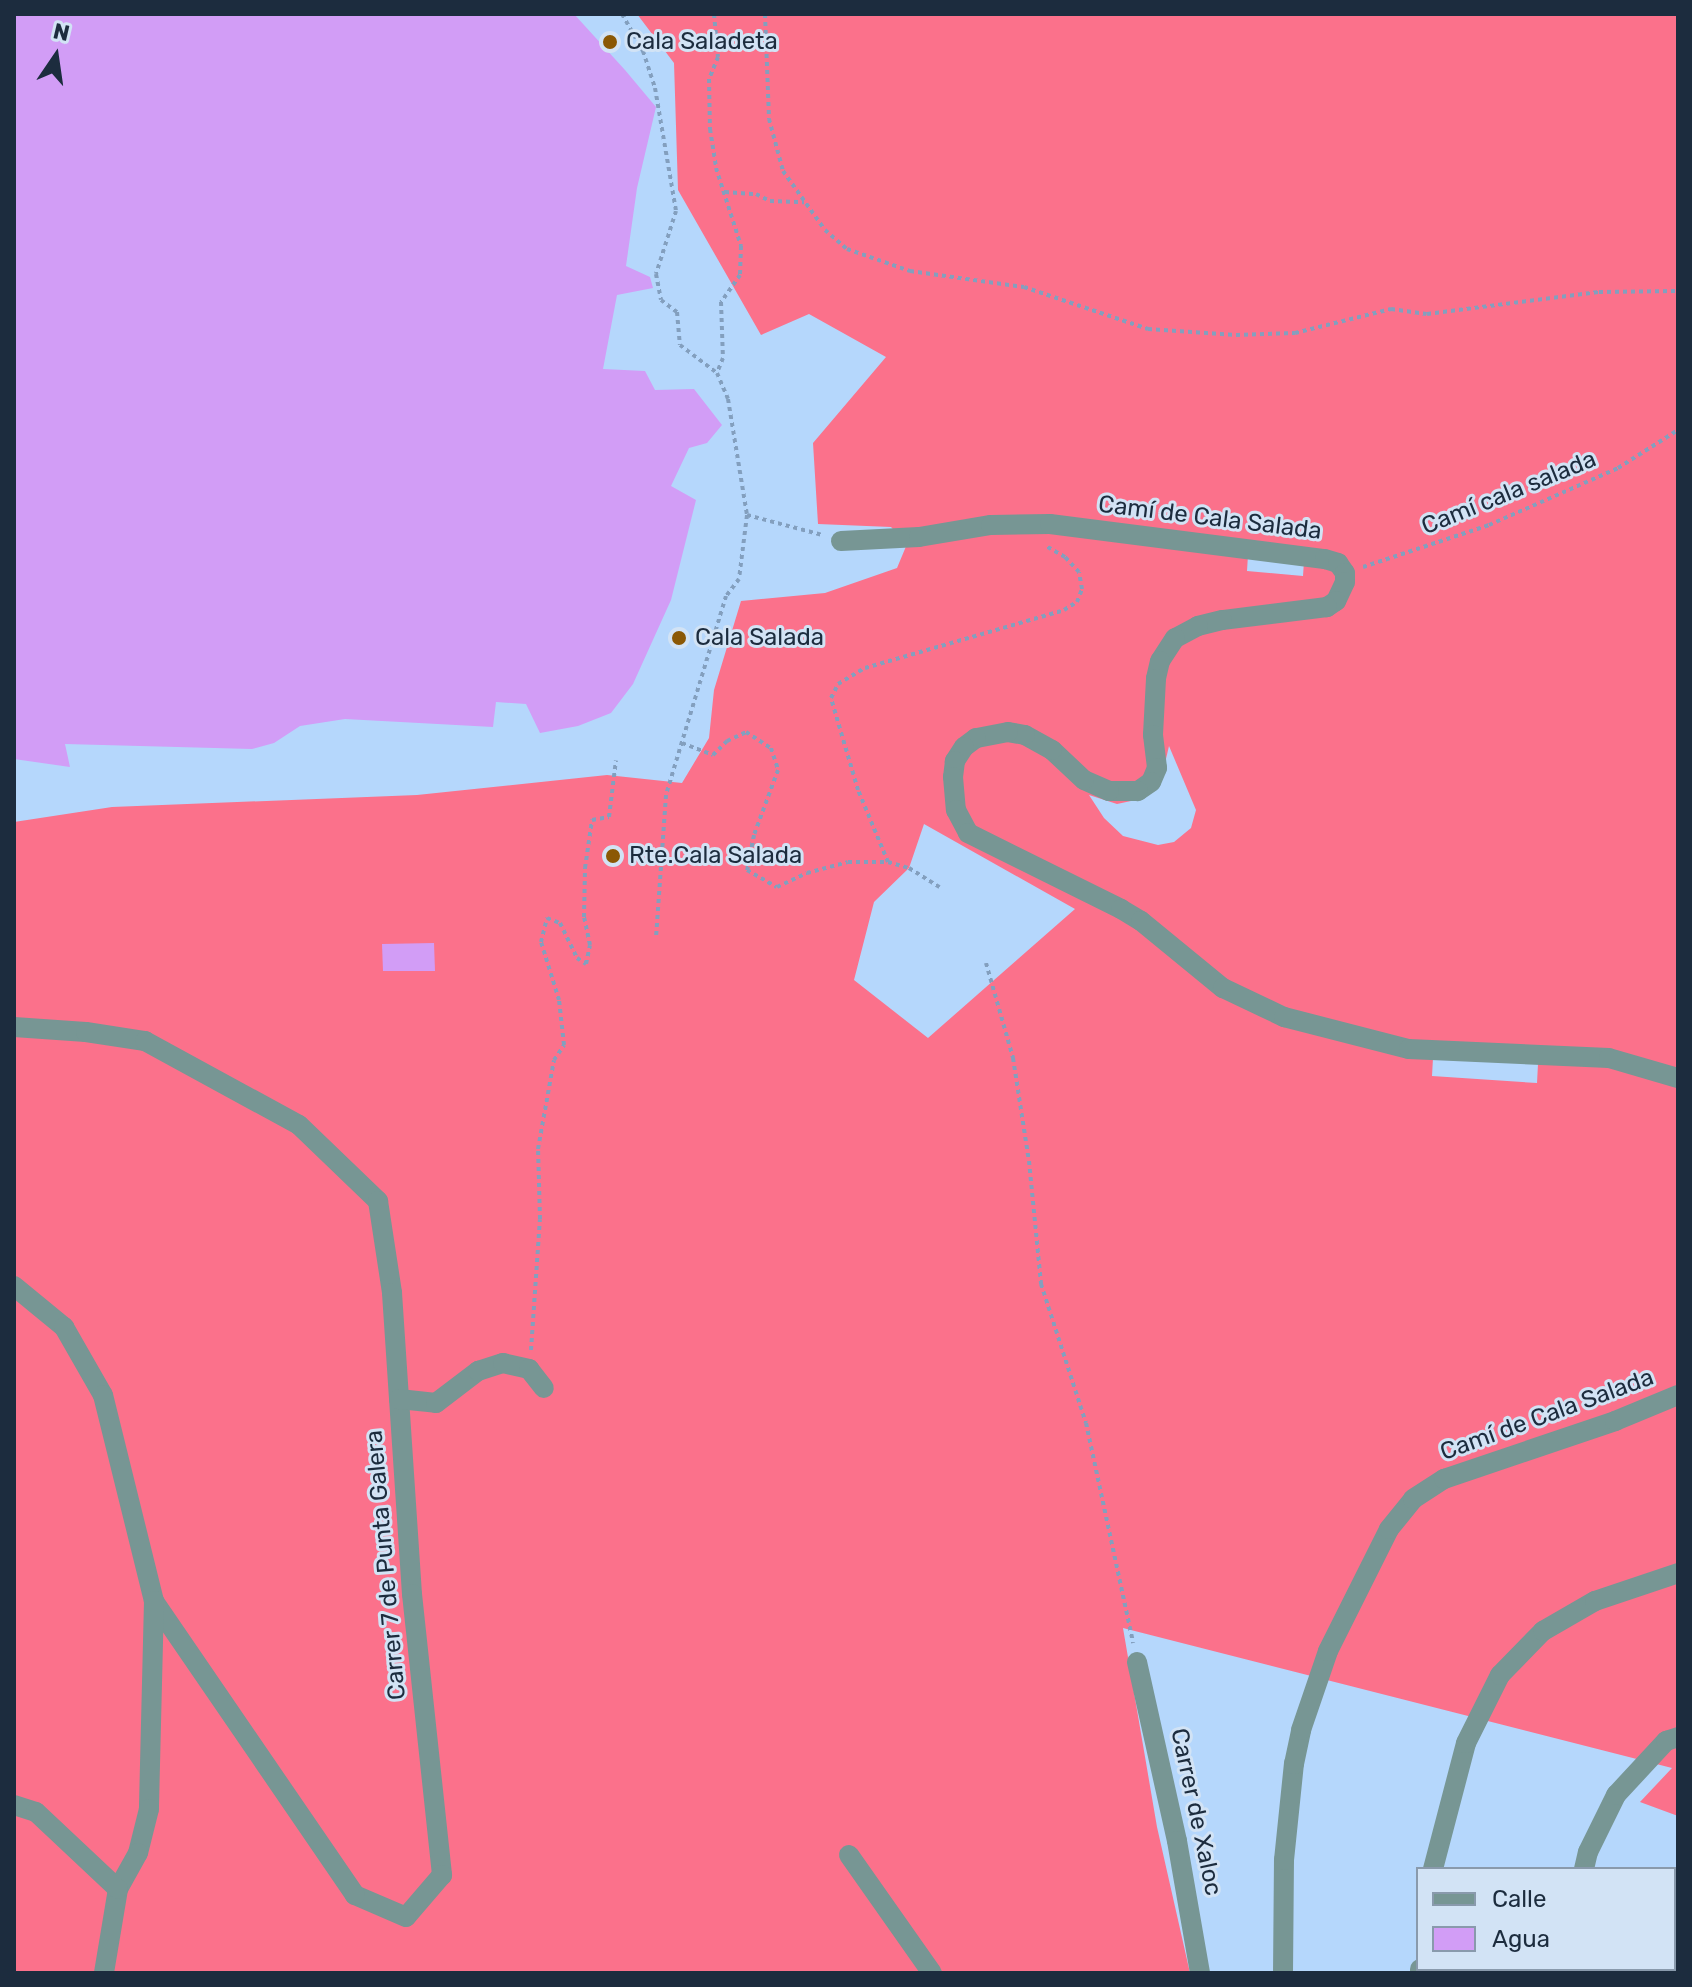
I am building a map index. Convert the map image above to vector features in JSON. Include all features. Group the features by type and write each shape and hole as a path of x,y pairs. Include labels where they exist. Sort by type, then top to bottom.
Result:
{"street":[{"name":"Camí de Cala Salada","path":"841,541 919,537 991,525 1050,524 1325,559 1338,563 1345,573"},
{"path":"1345,573 1342,592 1327,607 1222,620 1198,626 1175,638 1160,661 1156,679 1153,721 1157,768 1141,794 1098,787 1075,774 1042,743 1008,732 976,738 964,747 955,761 953,777 956,810 968,833 1121,909 1141,921 1223,988 1284,1017 1409,1049 1609,1058 1678,1078"},
{"name":"Carrer 7 de Punta Galera","path":"14,1027 86,1032 145,1041 299,1125 378,1201 392,1293 412,1594 442,1875 406,1917 355,1895 154,1601"},
{"path":"14,1286 64,1327 103,1395 154,1601 149,1809 138,1853 118,1889 104,1973"},
{"path":"399,1399 436,1403 478,1371 503,1363 529,1369 544,1388"},
{"name":"Camí de Cala Salada","path":"1283,1973 1284,1860 1301,1730 1328,1651 1389,1529 1413,1499 1444,1479 1615,1421 1678,1395"},
{"path":"1434,1867 1466,1743 1500,1675 1543,1631 1595,1601 1678,1573"},
{"name":"Carrer de Xaloc","path":"1137,1662 1177,1841 1200,1973"},
{"path":"1584,1867 1588,1852 1616,1795 1666,1741 1678,1737"},
{"path":"14,1805 36,1812 118,1889"},
{"path":"849,1855 932,1973"}],"path":[{"path":"622,14 643,51 655,88 676,211 656,274 661,300 677,312 680,345 717,373 728,399 747,515 739,579 726,596 666,795 656,938"},
{"path":"714,14 718,57 709,79 710,129 741,246 740,275 721,302 723,358 717,373"},
{"path":"765,14 769,119 783,171 825,230 847,249 910,271 1024,287 1148,329 1236,335 1295,333 1391,309 1427,314 1599,292 1678,291"},
{"path":"725,192 756,194 770,201 804,202"},
{"name":"Camí cala salada","path":"1345,573 1489,525 1618,468 1678,430"},
{"path":"747,515 841,541"},
{"path":"888,862 858,790 831,698 838,684 865,668 1064,610 1077,602 1082,589 1079,572 1065,557 1043,545"},
{"path":"682,743 713,755 727,741 746,732 771,748 778,770 754,835 747,870 777,887 807,873 848,862 888,862 909,868 939,887"},
{"path":"529,1369 540,1219 538,1149 554,1060 564,1045 559,1000 541,942 547,918 560,923 577,958 586,964 590,945 584,917 585,868 592,820 609,817 616,760"},
{"path":"986,963 1013,1058 1029,1161 1041,1284 1086,1423 1137,1662"}],"shaded area":[{"path":"637,14 1678,14 1678,1816 1640,1802 1672,1768 1123,1628 1157,1827 1190,1973 14,1973 14,822 112,807 417,795 607,775 682,783 709,738 714,690 741,601 825,593 897,568 907,544 891,527 818,524 813,443 886,357 809,314 761,335 678,190 674,63","holes":["1248,555 1304,561 1303,576 1247,571","1169,746 1196,810 1191,828 1174,842 1158,845 1123,836 1104,818 1089,795 1117,804 1145,798 1162,776","924,824 1075,909 928,1038 854,980 874,902 909,868","1433,1058 1538,1064 1537,1083 1432,1076"]}],"water":[{"path":"14,14 574,14 625,70 656,107 637,188 626,266 650,277 653,288 617,295 603,369 645,371 655,390 694,389 722,425 707,443 689,448 671,486 696,500 671,600 633,684 611,713 578,726 540,733 526,704 496,702 493,727 345,719 300,726 274,743 252,749 65,744 70,767 14,759"},
{"path":"434,943 435,971 383,971 382,944"}],"place":[{"name":"Cala Saladeta","path":"610,42"},
{"name":"Cala Salada","path":"679,638"},
{"name":"Rte.Cala Salada","path":"613,856"}]}
